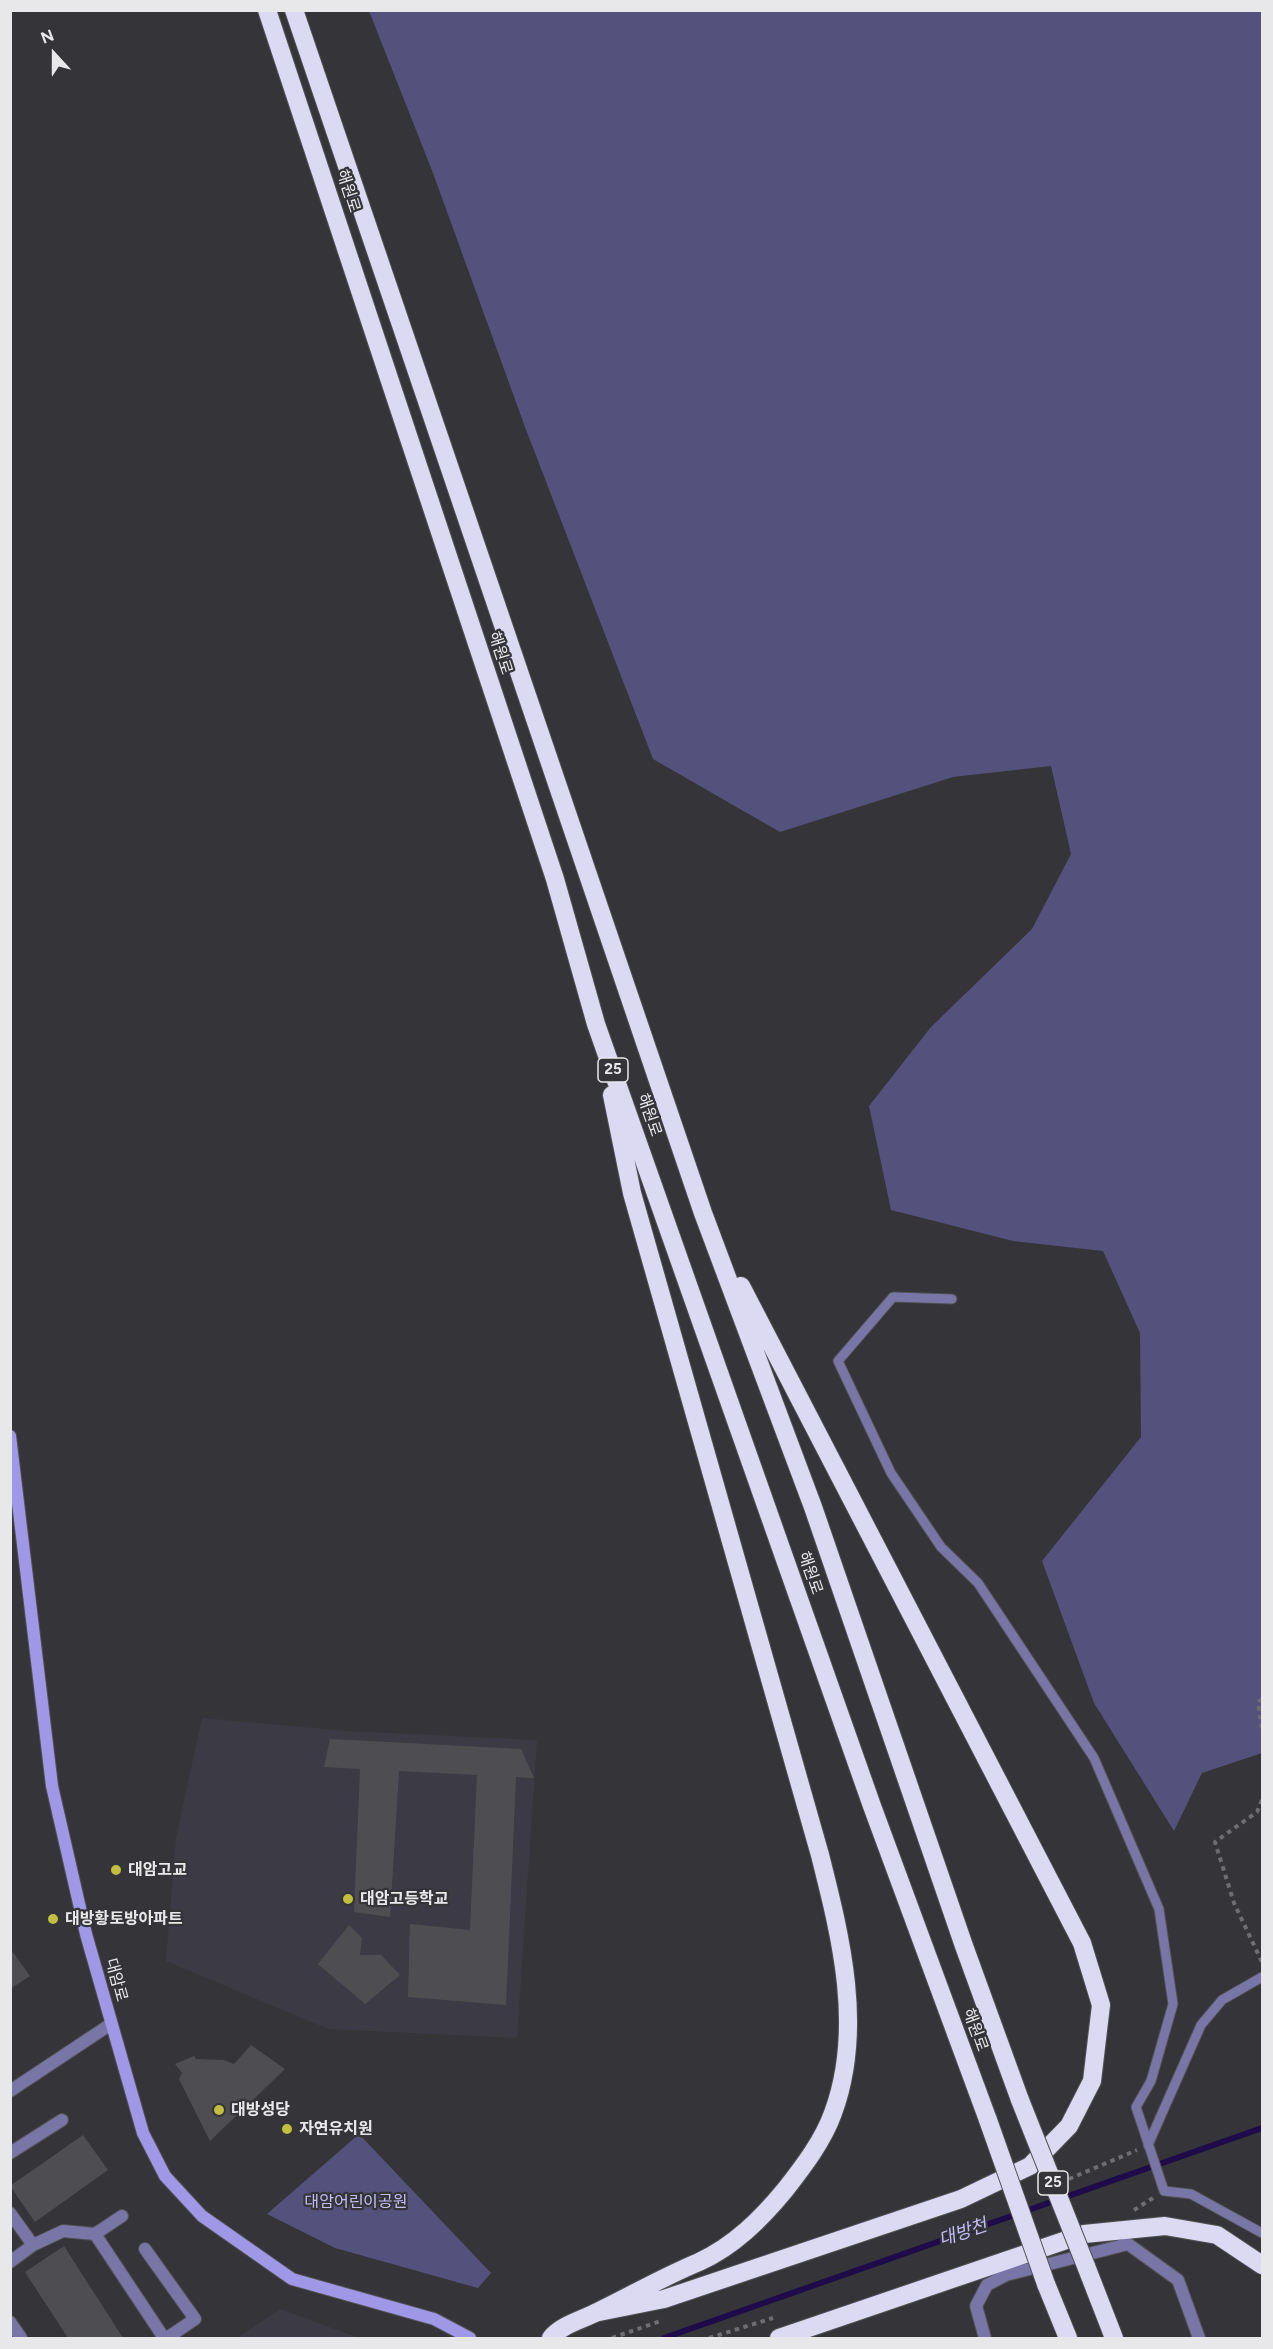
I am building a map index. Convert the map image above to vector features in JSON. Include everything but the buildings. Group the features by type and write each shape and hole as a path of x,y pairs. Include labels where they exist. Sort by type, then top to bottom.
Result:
{"highway":[{"name":"해원로","path":"267,10 555,879 597,1024 872,1806 1046,2284 1068,2338"},
{"name":"해원로","path":"294,10 703,1213 813,1507 964,1946 1020,2100 1114,2338"},
{"path":"551,2338 556,2331 599,2312 648,2284 708,2258 759,2221 815,2147 833,2114 845,2070 848,2024 846,1975 839,1930 820,1855 632,1193 597,1024"},
{"path":"599,2312 664,2299 961,2199 1030,2166 1069,2126 1092,2081 1101,2005 1082,1943 703,1213"},
{"path":"779,2338 1084,2234 1165,2226 1218,2235 1263,2265"}],"street":[{"name":"대암로","path":"10,1436 52,1786 111,2024 143,2133 165,2176 202,2216 292,2279 434,2319 471,2338"},
{"path":"10,2091 111,2024"},
{"path":"10,2153 62,2120"},
{"path":"10,2213 33,2245"},
{"path":"10,2262 33,2245 63,2230 95,2235 122,2216"},
{"path":"95,2235 166,2338 195,2319 145,2249"},
{"path":"986,2338 976,2306 987,2285 1006,2275 1128,2244 1178,2280 1199,2338"},
{"path":"10,2322 21,2338"}],"lane":[{"path":"951,1299 893,1297 838,1361 891,1473 941,1547 978,1583 1094,1758 1159,1909 1173,2004 1151,2081 1136,2107 1164,2191 1191,2194 1263,2233"},
{"path":"1148,2145 1201,2025 1222,2000 1263,1977"}],"path":[{"path":"1263,1699 1258,1702 1263,1730"},
{"path":"1263,1800 1257,1812 1215,1842 1234,1903 1263,1962"},
{"path":"1085,2174 1148,2145"},
{"path":"1131,2212 1164,2191"}],"shaded area":[{"name":"대암고등학교","path":"202,1718 348,1731 537,1740 517,2038 328,2029 166,1961 176,1838"},
{"path":"280,2309 359,2338 237,2338"}],"green space":[{"path":"369,11 1262,11 1262,1753 1202,1773 1174,1831 1094,1703 1042,1561 1141,1437 1140,1333 1103,1251 1013,1241 891,1210 869,1106 931,1027 1032,929 1071,854 1051,766 953,777 780,832 653,759 525,427 433,173"},
{"name":"대암어린이공원","path":"359,2134 491,2273 478,2288 335,2248 267,2214"}],"waterway":[{"name":"대방천","path":"664,2338 1262,2128"}],"place":[{"name":"대암고교","path":"116,1870"},
{"name":"대암고등학교","path":"348,1899"},
{"name":"대방황토방아파트","path":"53,1919"},
{"name":"대방성당","path":"219,2110"},
{"name":"자연유치원","path":"287,2129"}]}
